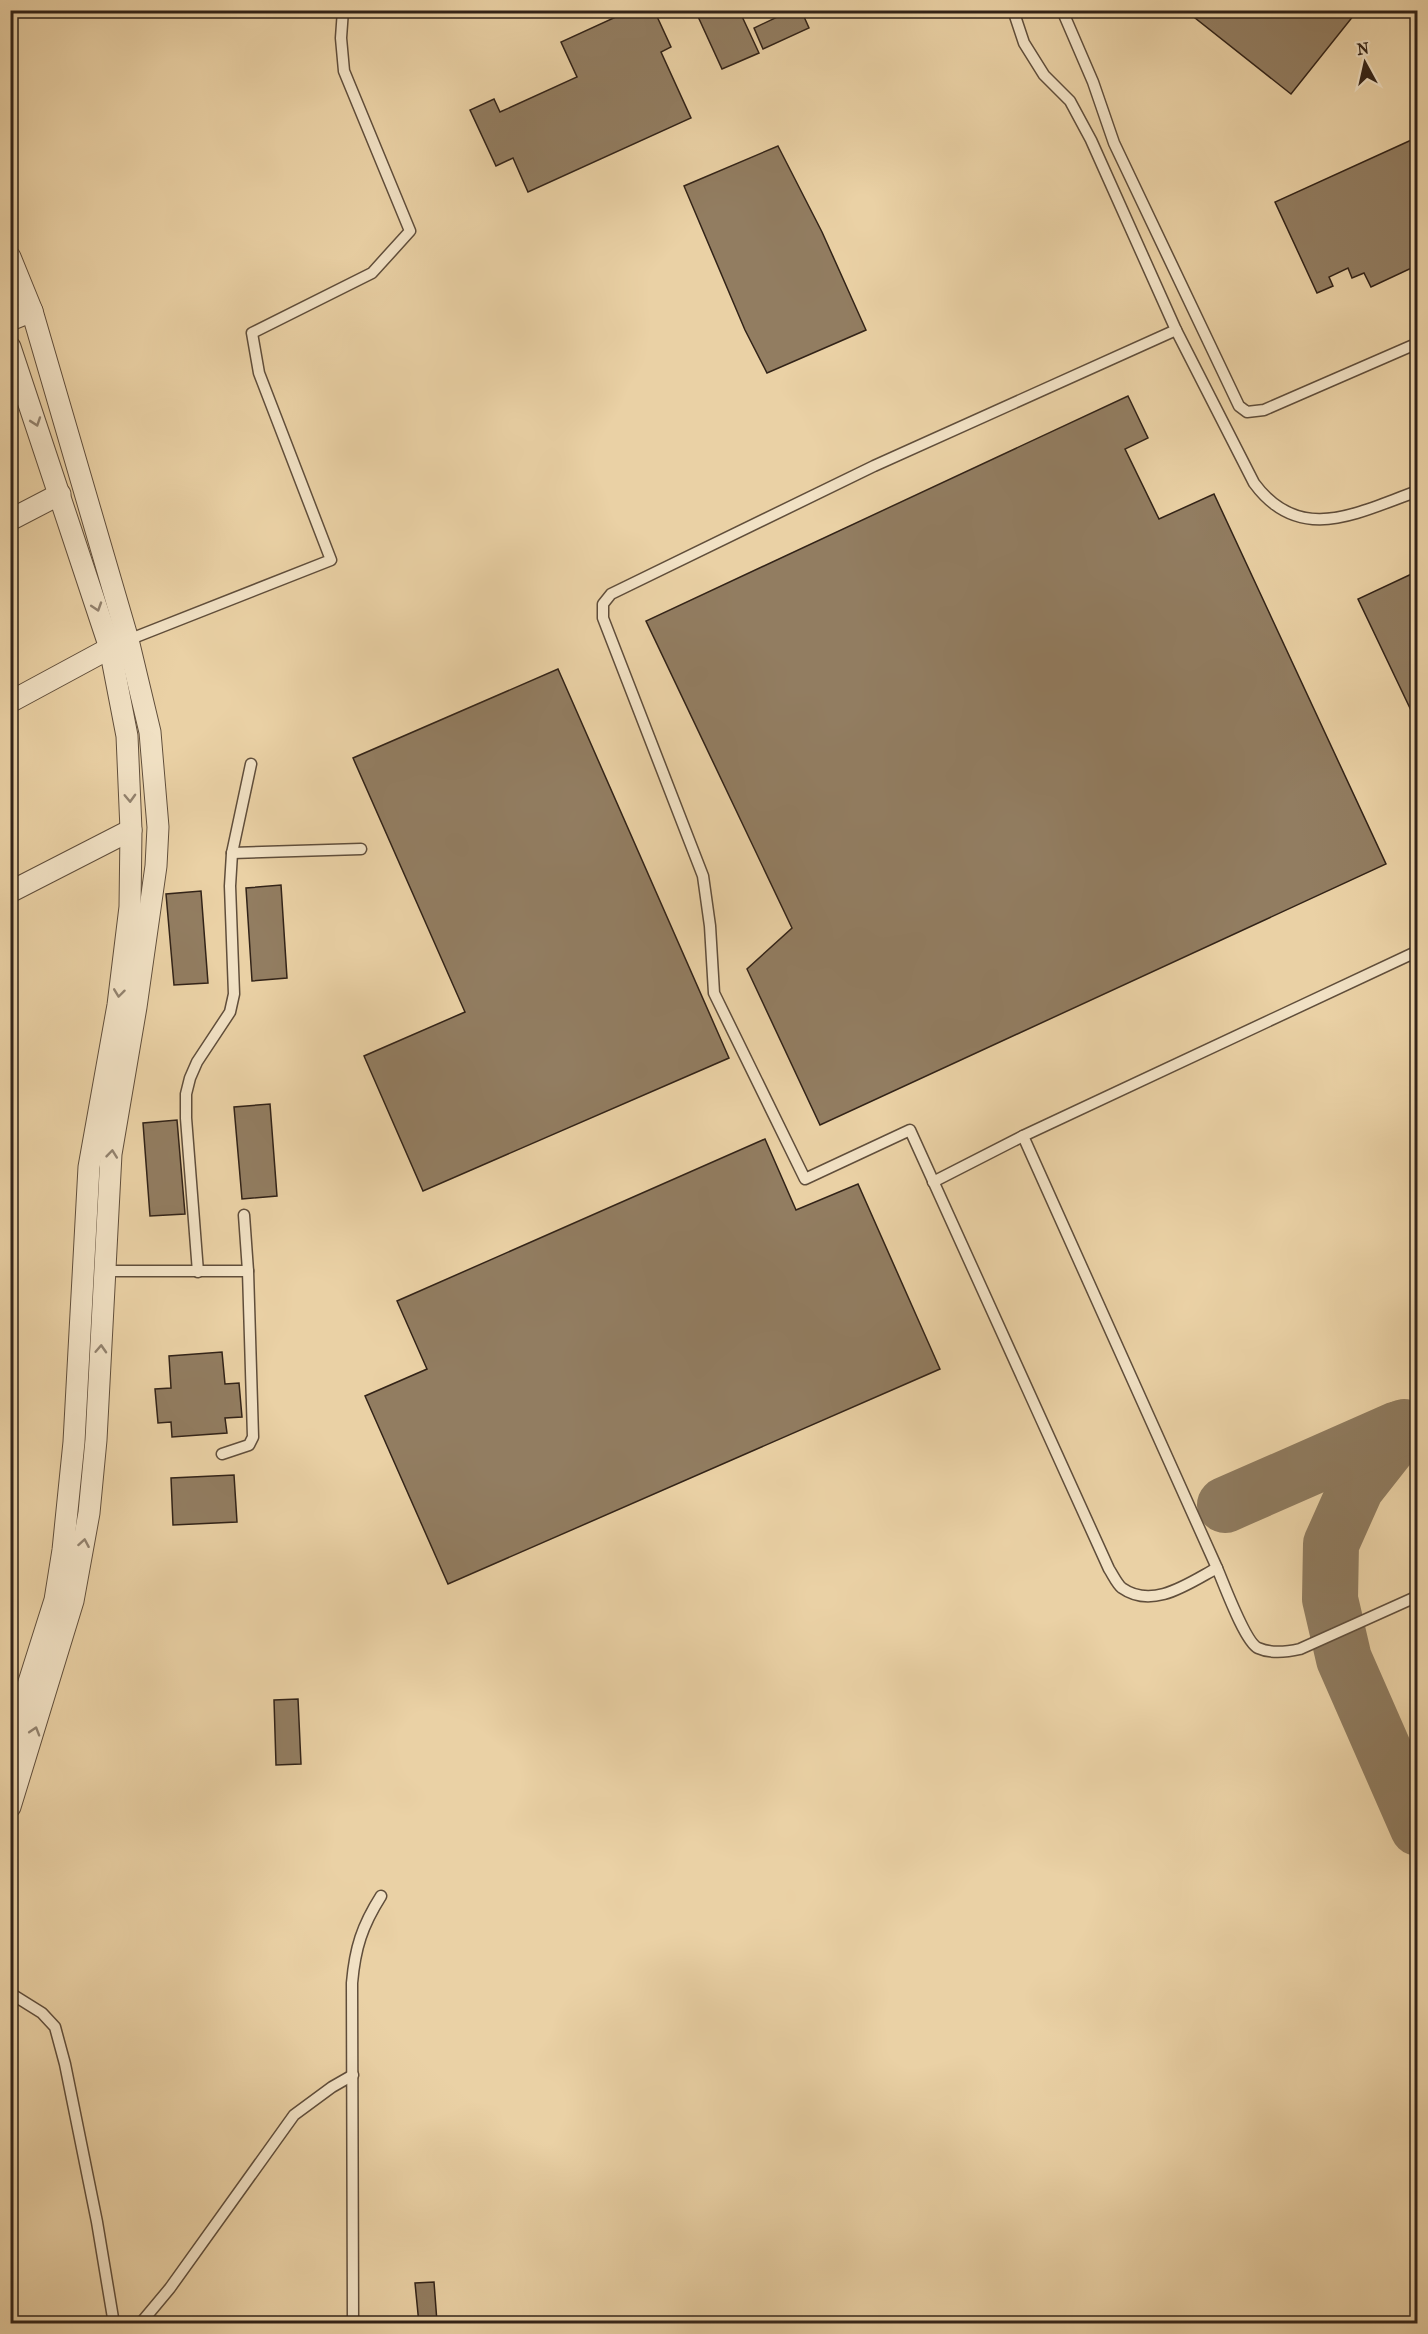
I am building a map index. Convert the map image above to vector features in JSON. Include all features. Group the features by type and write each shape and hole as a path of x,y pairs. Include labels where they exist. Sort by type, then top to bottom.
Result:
{"street":[{"path":"10,257 32,311 119,644 127,736 131,830 130,907 118,1005 89,1167 74,1442 63,1550 55,1600 10,1742"},
{"path":"10,320 32,311"},
{"path":"10,347 60,494 119,644 150,732 158,826 156,866 136,1007 111,1154 96,1440 89,1513 73,1601 10,1807"},
{"path":"10,520 60,494"},
{"path":"10,702 119,644"},
{"path":"10,892 131,830"}],"lane":[{"path":"119,644 331,560 260,373 252,333 372,273 410,231 344,71 340,38 343,10"},
{"path":"1013,10 1024,43 1044,75 1070,101 1091,140 1176,330 1254,483 1264,497 1281,510 1299,519 1320,520 1354,514 1418,491"},
{"path":"1062,10 1093,82 1114,142 1239,406 1248,412 1264,410 1418,343"},
{"path":"1176,330 874,466 610,594 603,604 603,618 703,876 710,926 714,993 805,1179 910,1130 1109,1569 1121,1588 1142,1597 1170,1593 1217,1568"},
{"path":"198,1272 186,1094 189,1078 230,1012 234,994 230,886 232,852 251,764"},
{"path":"232,852 361,849"},
{"path":"933,1182 1023,1136 1418,951"},
{"path":"1023,1136 1246,1635 1257,1648 1281,1653 1300,1649 1418,1596"},
{"path":"222,1454 249,1445 254,1437 244,1215"},
{"path":"105,1271 248,1271"},
{"path":"353,2324 352,1983 355,1952 366,1919 381,1896"},
{"path":"10,1993 42,2013 55,2027 65,2064 90,2188 114,2324"},
{"path":"140,2324 170,2288 294,2115 332,2087 353,2076"}],"building":[{"path":"631,10 654,10 671,47 661,52 691,118 528,192 513,158 496,166 470,110 494,99 500,112 577,77 561,42"},
{"path":"695,10 739,10 759,53 722,69"},
{"path":"792,10 801,10 809,28 763,49 754,28"},
{"path":"1185,10 1358,10 1291,94"},
{"path":"1418,137 1418,265 1371,287 1364,273 1352,278 1348,268 1329,277 1333,286 1317,293 1275,202"},
{"path":"778,146 822,232 866,330 767,373 745,330 684,186"},
{"path":"1128,396 1148,438 1125,449 1159,519 1214,494 1386,864 820,1125 747,969 792,928 646,621"},
{"path":"1418,571 1418,725 1358,599"},
{"path":"558,669 729,1058 423,1191 364,1056 465,1012 353,758"},
{"path":"281,885 287,978 252,981 246,888"},
{"path":"201,891 208,983 174,985 166,894"},
{"path":"270,1104 277,1196 242,1199 234,1107"},
{"path":"177,1120 185,1214 150,1216 143,1123"},
{"path":"765,1139 796,1210 858,1184 940,1369 448,1584 365,1396 427,1369 397,1301"},
{"path":"222,1352 225,1384 239,1383 242,1417 225,1418 227,1433 172,1437 171,1422 158,1423 155,1389 171,1388 169,1356"},
{"path":"234,1475 237,1522 173,1525 171,1478"},
{"path":"298,1699 301,1764 276,1765 274,1700"},
{"path":"434,2282 437,2322 419,2324 415,2283"}],"taxiway":[{"path":"1404,1427 1356,1488 1331,1544 1330,1599 1344,1659 1418,1828"},
{"path":"1225,1505 1398,1429"}]}
